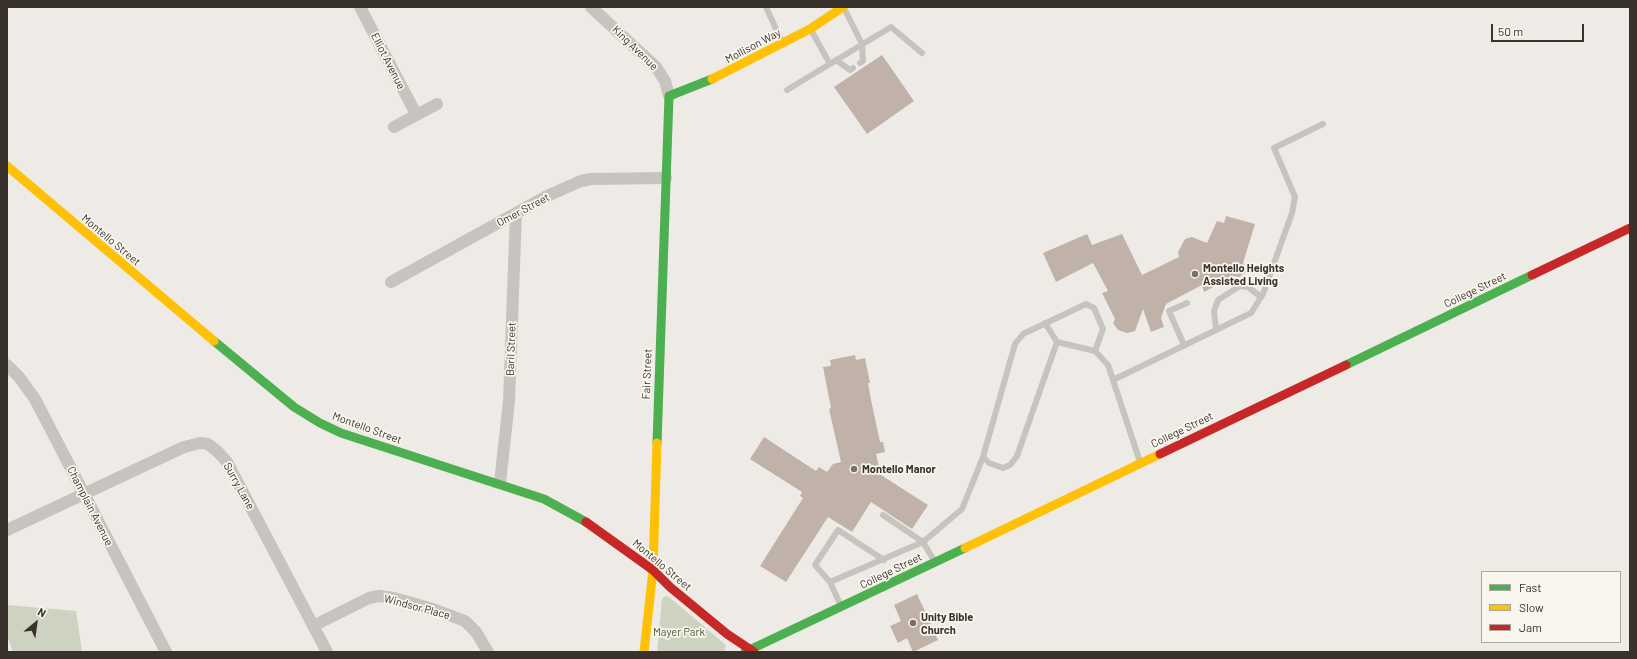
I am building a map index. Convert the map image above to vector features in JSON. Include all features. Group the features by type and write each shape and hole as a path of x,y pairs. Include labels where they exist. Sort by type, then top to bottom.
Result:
{"street":[{"name":"Elliot Avenue","path":"360,7 416,114"},
{"name":"King Avenue","path":"591,7 656,67 665,81 669,96"},
{"name":"Mollison Way","path":"669,96 726,74 810,28 843,7"},
{"name":"Fair Street","path":"644,652 653,570 669,96"},
{"path":"394,127 437,104"},
{"name":"Montello Street","path":"7,166 180,314 294,407 320,423 341,432 419,459 500,483 544,499 583,520 653,570 670,587 749,651"},
{"name":"Omer Street","path":"391,282 547,196 586,180 666,178"},
{"name":"Baril Street","path":"500,483 509,401 516,214"},
{"name":"College Street","path":"749,651 936,563 1630,228"},
{"name":"Champlain Avenue","path":"7,365 19,377 35,399 166,652"},
{"name":"Surry Lane","path":"84,494 184,447 200,443 208,444 227,462 327,652"},
{"path":"7,530 84,494"},
{"name":"Windsor Place","path":"313,626 369,598 379,596 394,598 433,609 464,621 476,632 488,652"}],"lane":[{"path":"766,7 783,43"},
{"path":"843,7 862,44 863,61 860,63"},
{"path":"787,90 892,27 922,53"},
{"path":"810,28 830,64"},
{"path":"836,60 850,70 853,68"},
{"path":"1113,380 1251,313 1261,297 1292,213 1295,197 1274,148 1323,124"},
{"path":"1216,330 1214,311 1218,300 1240,286 1248,287 1261,297"},
{"path":"1184,345 1169,311 1187,303"},
{"path":"830,582 923,542 962,509 983,457 1015,344 1023,334 1086,304 1094,308 1104,329 1095,351"},
{"path":"1045,323 1057,342 1095,351 1108,365 1141,464"},
{"path":"983,457 989,463 1003,468 1010,464 1016,456 1057,342"},
{"path":"883,515 923,542 936,563"},
{"path":"841,608 830,582 815,565 838,530 884,560"}],"green space":[{"name":"Mayer Park","path":"665,596 669,597 726,645 724,652 657,652 662,599"},
{"path":"7,605 76,611 82,652 13,652 7,635"}],"building":[{"path":"882,55 914,101 867,134 834,87"},
{"name":"Montello Heights Assisted Living","path":"1226,216 1255,224 1243,263 1246,267 1246,272 1239,277 1232,276 1230,282 1225,284 1221,283 1204,292 1202,285 1166,304 1161,318 1164,327 1151,332 1143,309 1135,331 1127,333 1118,330 1113,323 1115,319 1102,293 1108,291 1093,263 1056,282 1043,253 1087,234 1092,245 1122,234 1142,275 1179,257 1178,252 1185,239 1192,237 1207,243 1217,221 1224,223"},
{"name":"Montello Manor","path":"855,355 856,360 865,358 870,383 868,383 871,400 880,442 883,442 885,452 876,454 881,475 928,505 912,529 871,502 852,532 828,517 786,582 760,566 803,498 800,496 802,492 750,459 764,437 816,471 819,467 827,472 833,464 841,462 829,409 831,408 823,367 831,366 830,360"},
{"name":"Unity Bible Church","path":"917,594 938,640 913,652 907,638 898,643 890,626 901,621 894,605"}],"traffic: fast":[{"path":"657,443 669,96 712,79"},
{"path":"1346,365 1532,275"},
{"path":"214,341 294,407 320,423 341,433 544,499 586,522"},
{"path":"745,652 965,548"}],"traffic: slow":[{"path":"712,79 810,29 843,7"},
{"path":"7,166 214,341"},
{"path":"644,652 653,570 657,443"},
{"path":"965,548 1160,454"}],"traffic: jam":[{"path":"1532,275 1630,228"},
{"path":"1160,454 1346,365"},
{"path":"586,522 653,570 670,587 727,634 754,652"}],"place":[{"name":"Montello Heights Assisted Living","path":"1195,274"},
{"name":"Montello Manor","path":"854,469"},
{"name":"Unity Bible Church","path":"913,623"}]}
